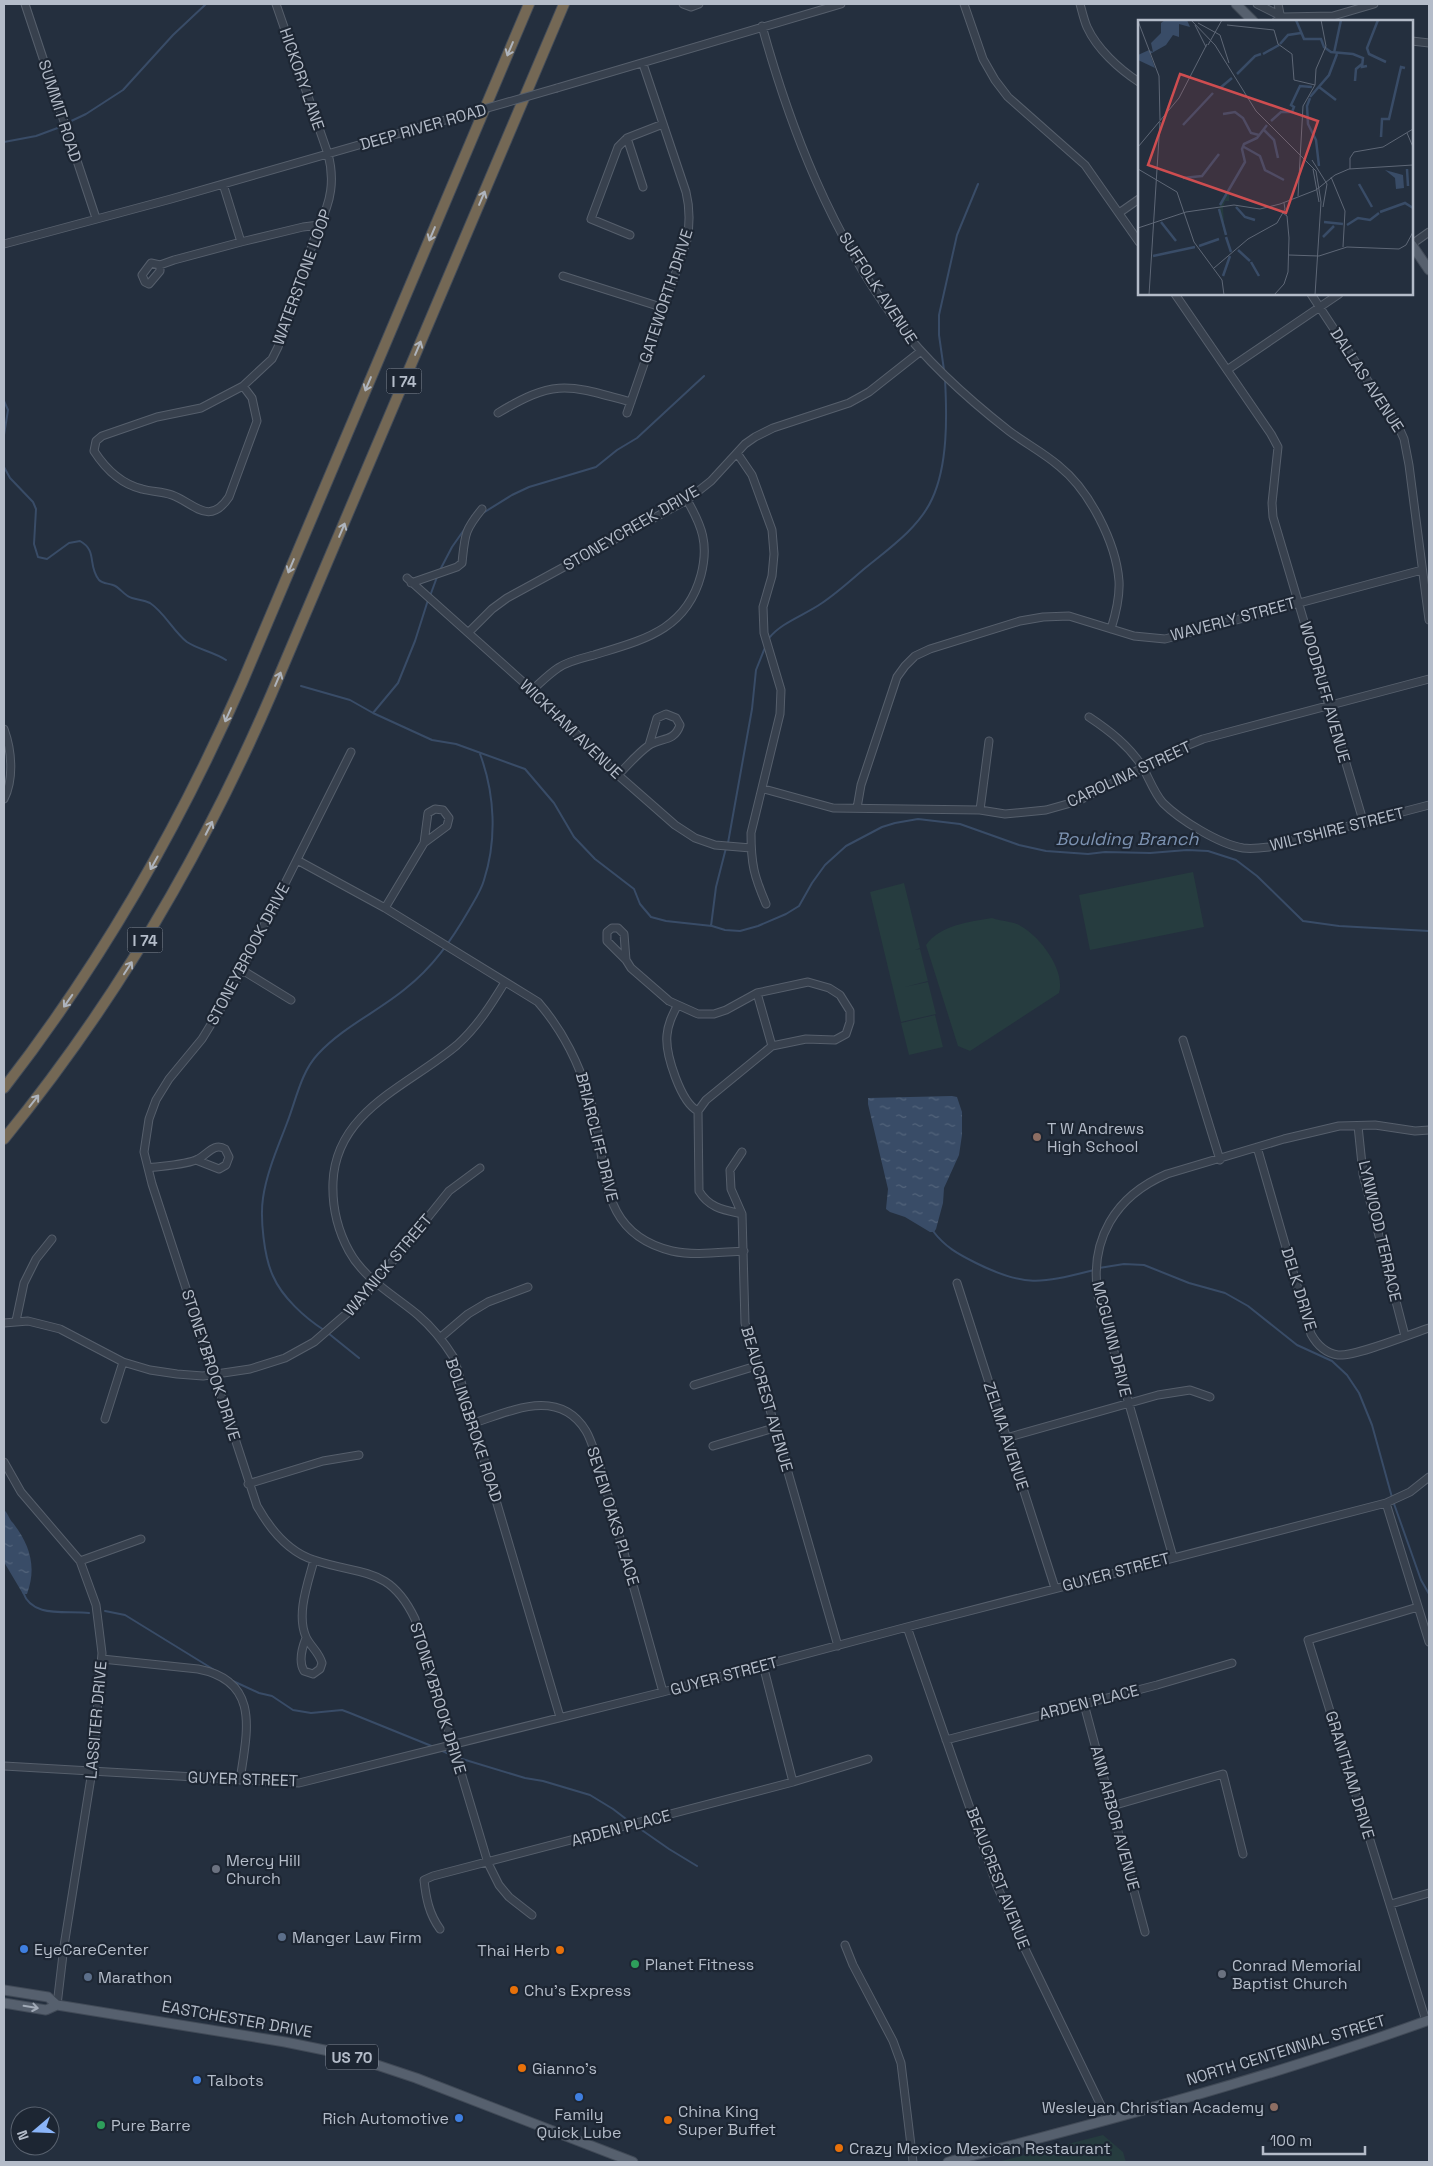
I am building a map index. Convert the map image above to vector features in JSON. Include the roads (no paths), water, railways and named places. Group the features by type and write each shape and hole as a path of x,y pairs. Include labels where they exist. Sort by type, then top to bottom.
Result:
{"highway":[{"name":"I 74","path":"4,1088 49,1027 110,937 155,860 201,773 242,682 529,4"},
{"name":"I 74","path":"4,1139 75,1046 132,962 183,876 225,796 272,695 564,4"},
{"path":"549,38 568,4"}],"main road":[{"path":"1236,4 1252,20"},
{"path":"1413,246 1429,270"},
{"name":"EASTCHESTER DRIVE","path":"4,1990 48,1997 57,2005 285,2042 344,2054 416,2078 633,2162"},
{"name":"EASTCHESTER DRIVE","path":"4,2003 46,2010 57,2005"},
{"name":"NORTH CENTENNIAL STREET","path":"948,2162 1108,2120 1312,2060 1428,2020"}],"street":[{"name":"SUMMIT ROAD","path":"25,4 96,218"},
{"name":"HICKORY LANE","path":"276,4 328,154"},
{"path":"683,4 692,7 699,4"},
{"name":"DEEP RIVER ROAD","path":"4,244 223,184 643,64 762,26 841,4"},
{"path":"964,4 983,59 995,80 1008,97 1086,165 1138,241"},
{"path":"1080,4 1087,27 1096,41 1121,68 1138,81"},
{"path":"1262,4 1282,16 1333,16 1374,4"},
{"path":"1278,4 1282,16"},
{"path":"1277,20 1282,16"},
{"name":"SUFFOLK AVENUE","path":"762,26 803,153 819,190 867,277 896,320 921,351 956,385 1010,432 1059,466 1088,497 1104,530 1119,579 1119,601 1112,629"},
{"path":"1413,41 1429,44"},
{"name":"GATEWORTH DRIVE","path":"627,413 687,240 690,218 686,192 643,64"},
{"path":"630,235 591,219 618,147 627,138 663,124"},
{"path":"627,138 643,187"},
{"name":"WATERSTONE LOOP","path":"243,386 252,398 257,421 229,497 224,505 215,510 208,512 198,510 175,496 161,491 141,489 121,480 106,467 94,451 96,441 102,436 157,417 201,408 243,386 272,359 278,348 319,225 327,210 332,184 328,154"},
{"path":"223,184 240,242"},
{"path":"1119,213 1138,200"},
{"path":"160,265 240,242 319,225"},
{"path":"1413,243 1429,232"},
{"path":"564,276 664,308"},
{"name":"WOODRUFF AVENUE","path":"1176,295 1271,434 1278,448 1272,503 1273,517 1364,824"},
{"name":"DALLAS AVENUE","path":"1312,295 1391,414 1404,439 1429,620"},
{"path":"1227,370 1338,295"},
{"name":"STONEYCREEK DRIVE","path":"469,632 492,609 507,598 687,500 711,480 755,437 773,428 849,403 869,392 921,351"},
{"path":"498,413 521,399 556,387 579,388 631,402"},
{"path":"738,453 752,475 772,530 774,554 772,576 763,607 764,633 780,690 780,714 764,789 751,833 754,877 766,904"},
{"path":"532,690 559,667 654,635 670,624 684,610 699,582 704,552 700,522 687,500"},
{"name":"WICKHAM AVENUE","path":"482,509 468,525 464,539 462,563 457,567 409,580 532,690 618,775 667,819 695,838 715,845 751,848"},
{"name":"WAVERLY STREET","path":"857,808 861,784 897,677 915,656 930,649 1020,621 1043,617 1069,616 1134,636 1165,639 1422,570"},
{"name":"CAROLINA STREET","path":"764,789 834,808 980,810 1005,814 1046,810 1078,800 1181,748 1203,739 1429,678"},
{"path":"618,775 649,745 670,738 677,732 680,725 676,718 666,714 657,718 649,745"},
{"name":"WILTSHIRE STREET","path":"1089,717 1114,734 1130,749 1162,802 1207,833 1225,843 1244,848 1269,848 1429,806"},
{"path":"4,730 10,751 11,771 4,800"},
{"path":"980,810 989,741"},
{"name":"STONEYBROOK DRIVE","path":"351,752 229,995 202,1039 169,1079 156,1100 148,1119 144,1152 248,1484 257,1506 267,1524 282,1540 314,1560 362,1571 383,1579 398,1590 407,1601 415,1619 488,1863 499,1885 509,1897 532,1914"},
{"path":"386,908 424,843 428,813 435,809 443,810 448,818 447,826 424,843"},
{"name":"BRIARCLIFF DRIVE","path":"297,860 386,908 538,1002 556,1024 571,1048 592,1104 607,1191 614,1208 625,1223 646,1240 672,1251 694,1253 744,1250"},
{"path":"626,960 637,975 677,1006 698,1014 714,1014 726,1010 757,992 808,982 829,988 846,1001 850,1011 850,1022 846,1034 835,1040 806,1039 772,1046 706,1100 698,1111 699,1191 704,1200 711,1205 727,1212 742,1214"},
{"path":"242,970 291,1000"},
{"name":"BOLINGBROKE ROAD","path":"505,982 479,1022 458,1043 431,1066 366,1111 351,1128 340,1146 333,1172 332,1197 336,1219 349,1252 361,1270 441,1337 454,1358 560,1717"},
{"path":"757,992 772,1046"},
{"path":"677,1006 668,1026 666,1038 684,1096 692,1108 698,1111"},
{"path":"1183,1040 1220,1160"},
{"name":"MCGUINN DRIVE","path":"1174,1557 1098,1296 1096,1277 1102,1240 1116,1212 1138,1190 1167,1174 1339,1126 1375,1125 1415,1131 1429,1130"},
{"name":"LYNWOOD TERRACE","path":"1358,1126 1363,1174 1405,1336"},
{"name":"DELK DRIVE","path":"1257,1148 1311,1334 1316,1342 1328,1352 1344,1355 1429,1328"},
{"name":"BEAUCREST AVENUE","path":"742,1152 730,1170 731,1189 742,1214 744,1250 743,1306 748,1341 838,1646"},
{"path":"148,1168 196,1160"},
{"name":"WAYNICK STREET","path":"4,1323 28,1321 60,1329 123,1362 150,1370 177,1374 214,1375 250,1369 285,1358 314,1342 360,1302 450,1191 480,1168"},
{"path":"16,1321 24,1283 36,1259 52,1239"},
{"name":"ZELMA AVENUE","path":"957,1284 1055,1588"},
{"path":"441,1337 474,1310 488,1302 528,1287"},
{"path":"105,1419 123,1362"},
{"path":"694,1385 756,1366"},
{"path":"1006,1438 1129,1405 1158,1395 1190,1390 1210,1397"},
{"name":"SEVEN OAKS PLACE","path":"474,1423 530,1405 542,1405 566,1412 576,1418 587,1432 600,1467 664,1692"},
{"path":"713,1446 774,1428"},
{"path":"248,1484 324,1461 359,1455"},
{"name":"LASSITER DRIVE","path":"4,1462 21,1492 80,1562 96,1605 102,1659 92,1771 64,1946 57,2005"},
{"name":"GUYER STREET","path":"4,1766 299,1783 664,1692 907,1626 1386,1503 1410,1492 1429,1477"},
{"path":"1386,1503 1429,1642"},
{"path":"80,1562 141,1539"},
{"path":"306,1638 318,1653 322,1663 320,1669 313,1674 304,1671 301,1666 301,1655 306,1638 303,1609 314,1560"},
{"name":"GRANTHAM DRIVE","path":"1418,1607 1308,1640 1428,2020"},
{"name":"BEAUCREST AVENUE","path":"907,1626 997,1886 1025,1949 1108,2120"},
{"path":"102,1659 198,1669 214,1672 229,1682 241,1697 248,1717 240,1780"},
{"name":"ARDEN PLACE","path":"946,1740 1160,1684 1232,1663"},
{"path":"763,1665 793,1782"},
{"name":"ANN ARBOR AVENUE","path":"1084,1704 1145,1932"},
{"name":"ARDEN PLACE","path":"440,1929 429,1910 424,1880 793,1782 868,1760"},
{"path":"1112,1806 1223,1774 1243,1854"},
{"path":"1391,1904 1429,1892"},
{"path":"845,1945 858,1977 893,2041 901,2063 913,2162"}],"water":[{"path":"957,1097 962,1112 962,1135 959,1155 944,1188 943,1203 936,1229 934,1232 930,1232 905,1217 886,1209 888,1189 868,1098"},
{"path":"4,1510 28,1548 31,1575 27,1594 23,1594 4,1562"}],"waterway":[{"path":"67,123 86,114 123,90 173,35 206,4"},
{"path":"4,142 36,136 63,126"},
{"path":"944,370 939,335 939,315 957,235 978,184"},
{"path":"483,513 529,487 596,467 617,450 637,438 704,376"},
{"path":"769,638 780,627 828,599 838,591 902,538 926,510 937,486 944,456 946,424 945,379"},
{"name":"Boulding Branch","path":"4,401 8,410 4,435"},
{"name":"Boulding Branch","path":"4,467 10,478 33,502 36,509 34,544 38,557 47,559 69,543 80,541 89,549 95,574 99,580 115,586 129,597 150,603 160,611 187,642 226,660"},
{"path":"440,570 452,547 466,527"},
{"path":"430,596 437,577"},
{"path":"373,713 398,683 415,641 428,600"},
{"path":"728,843 752,709 756,670 766,645"},
{"name":"Boulding Branch","path":"301,686 350,700 373,713 432,740 456,744 525,769 554,803 574,837 595,859 634,889 640,904 651,917 666,921 740,931 758,926 799,906 825,865 846,846 882,827 918,819 960,824 1019,845 1046,851 1088,854 1105,852 1208,851 1236,860 1257,876 1303,921 1339,926 1429,931"},
{"path":"324,1330 288,1299 273,1276 265,1248 262,1216 267,1178 300,1087 312,1061 328,1044 415,981 433,963 448,943 479,892 488,865 492,833 489,785 480,754"},
{"path":"711,926 716,887 726,848"},
{"path":"933,1231 947,1246 976,1263 993,1271 1022,1280 1047,1280 1094,1270"},
{"path":"1099,1268 1124,1264 1144,1265 1189,1283 1225,1293 1248,1306 1297,1345 1332,1361 1347,1375 1359,1393 1372,1425 1393,1501 1421,1580 1429,1594"},
{"path":"328,1333 359,1358"},
{"path":"23,1592 28,1601 42,1610 89,1613"},
{"path":"105,1611 125,1615 216,1671"},
{"path":"233,1681 259,1693 272,1696 293,1710 311,1713 342,1710 434,1747"},
{"path":"440,1750 454,1756"},
{"path":"459,1758 590,1795 630,1822"},
{"path":"636,1826 697,1866"}],"place":[{"name":"T W Andrews High School","path":"1037,1137"},
{"name":"Mercy Hill Church","path":"216,1869"},
{"name":"Manger Law Firm","path":"282,1937"},
{"name":"EyeCareCenter","path":"24,1949"},
{"name":"Thai Herb","path":"560,1950"},
{"name":"Planet Fitness","path":"635,1964"},
{"name":"Conrad Memorial Baptist Church","path":"1222,1974"},
{"name":"Marathon","path":"88,1977"},
{"name":"Chu's Express","path":"514,1990"},
{"name":"Gianno's","path":"522,2068"},
{"name":"Talbots","path":"197,2080"},
{"name":"Family Quick Lube","path":"579,2097"},
{"name":"Wesleyan Christian Academy","path":"1274,2107"},
{"name":"Rich Automotive","path":"459,2118"},
{"name":"China King Super Buffet","path":"668,2120"},
{"name":"Pure Barre","path":"101,2125"},
{"name":"Crazy Mexico Mexican Restaurant","path":"839,2148"}]}
